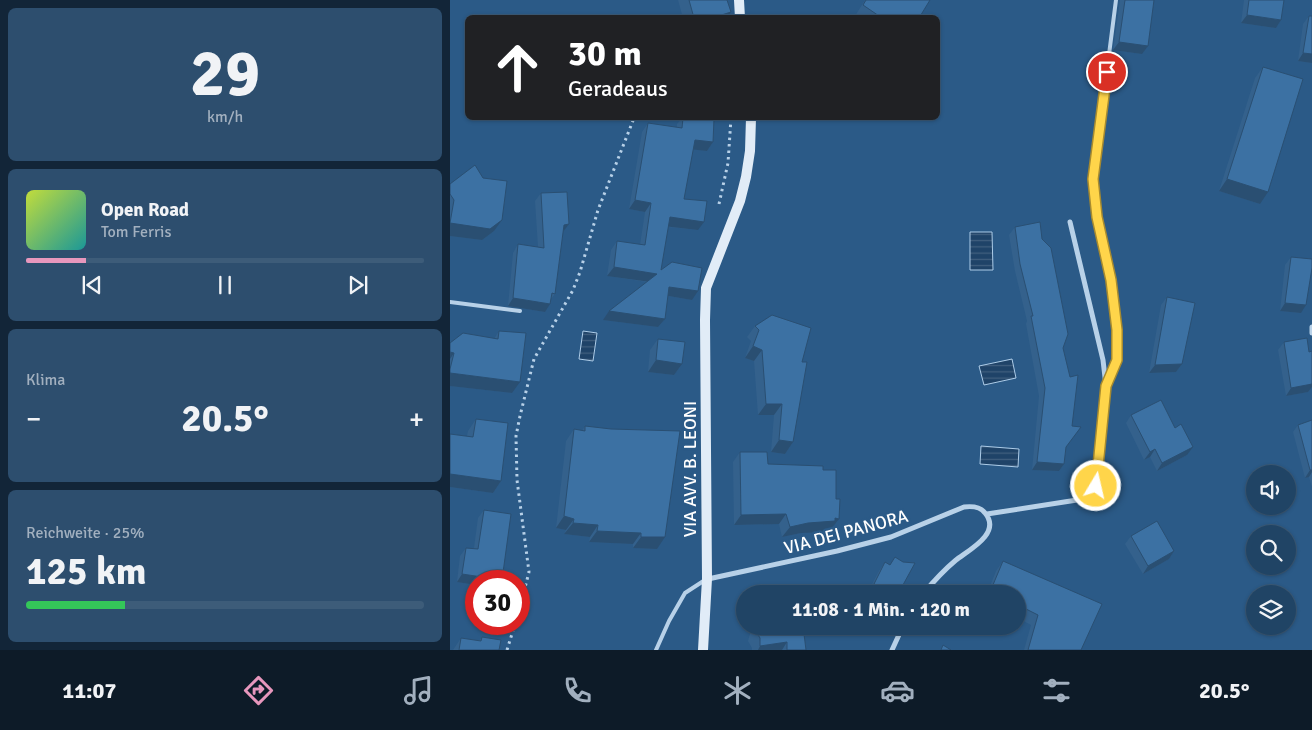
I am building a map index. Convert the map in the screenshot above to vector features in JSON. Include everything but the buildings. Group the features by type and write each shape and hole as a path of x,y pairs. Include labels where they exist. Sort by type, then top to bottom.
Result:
{"street":[{"path":"739,0 740,15"},
{"name":"VIA AVV. B. LEONI","path":"703,650 707,579 706,288 740,201 750,151 751,120"},
{"name":"VIA DEI PANORA","path":"707,579 837,551 891,537 964,507 973,506 987,514 1069,502 1091,492 1096,486 1098,478 1106,386 1103,360 1070,222"},
{"path":"1312,327 1312,334"},
{"path":"932,585 956,560 983,540 988,532 987,514"},
{"path":"892,650 898,635"}],"lane":[{"path":"1106,386 1117,360 1117,330 1111,280 1097,217 1093,179 1116,0"},
{"path":"450,302 520,311"},
{"path":"656,650 669,621 685,593 707,579"}],"path":[{"path":"529,570 517,472 516,436 520,416 534,359 573,290 598,210 633,120"},
{"path":"507,650 512,635"}],"water":[{"path":"970,232 992,232 993,270 970,270"},
{"path":"583,331 597,333 593,361 579,359"},
{"path":"1012,359 1016,378 984,385 979,366"},
{"path":"981,446 1019,449 1018,467 980,464"}],"route":[{"path":"1096,486 1106,386 1117,360 1117,330 1111,280 1097,217 1093,179 1107,72"}]}
